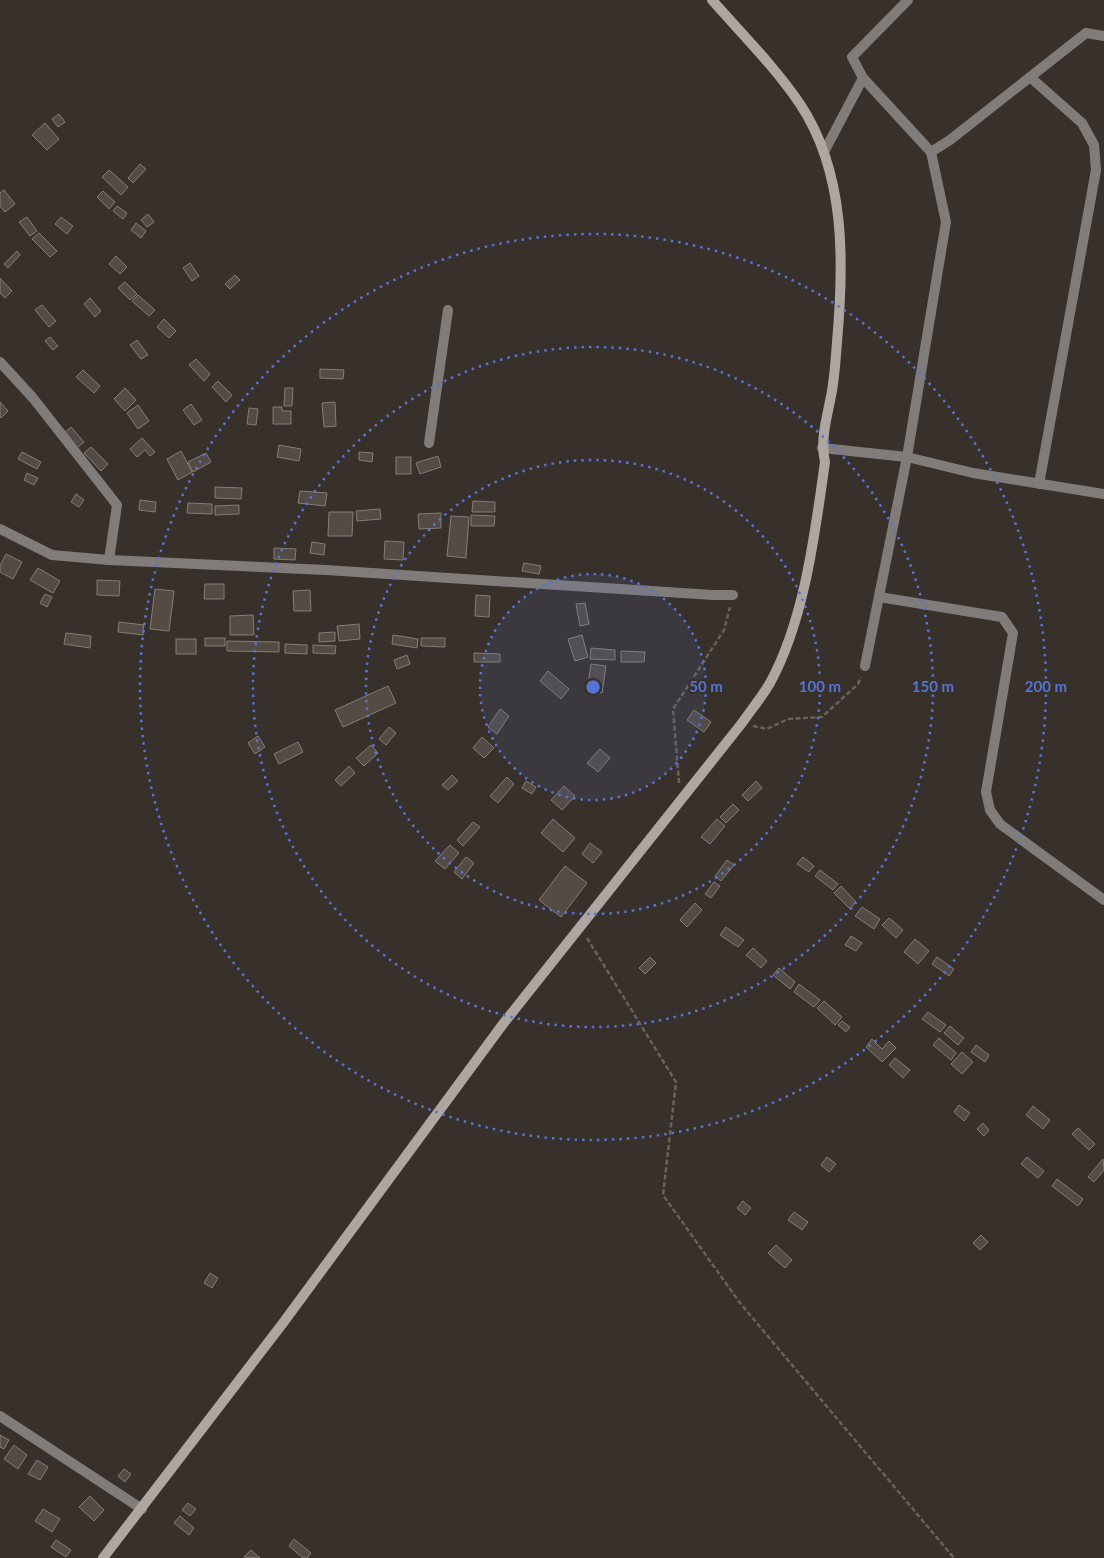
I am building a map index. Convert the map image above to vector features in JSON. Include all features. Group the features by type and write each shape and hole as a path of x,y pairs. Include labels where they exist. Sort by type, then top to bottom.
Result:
{"street":[{"path":"103,1558 142,1510 283,1323 503,1024 742,724 770,682 787,641 806,582 825,462 822,448 834,382 841,264 837,208 824,152 801,105 712,0"},
{"path":"865,666 908,457 946,222 931,152 862,78 852,57 908,0"},
{"path":"931,152 1086,33 1104,36"},
{"path":"1030,77 1082,123 1094,145 1096,170 1039,484"},
{"path":"824,152 862,78"},
{"path":"429,443 448,310"},
{"path":"0,362 34,398 117,505 109,560"},
{"path":"822,448 908,457 973,473 1104,494"},
{"path":"0,529 52,555 109,560 326,570 713,596 733,595"},
{"path":"879,597 1002,617 1013,633 986,792 990,810 1000,824 1104,900"},
{"path":"0,1416 142,1510"}],"path":[{"path":"682,799 678,780 673,709 724,630 733,595"},
{"path":"742,724 767,729 788,719 822,717 858,684 865,666"},
{"path":"580,926 676,1082 663,1195 740,1303 954,1558"}],"building":[{"path":"59,114 65,122 58,127 52,119"},
{"path":"45,123 59,139 47,150 32,135"},
{"path":"140,164 146,169 133,183 128,178"},
{"path":"109,170 128,187 121,195 102,177"},
{"path":"4,190 15,204 5,212 0,206 0,193"},
{"path":"103,191 115,202 109,209 97,197"},
{"path":"117,206 127,213 123,219 113,211"},
{"path":"148,214 154,222 147,227 141,220"},
{"path":"27,217 37,231 30,236 19,222"},
{"path":"61,217 73,226 67,234 55,224"},
{"path":"136,223 146,231 141,238 131,230"},
{"path":"39,233 57,251 50,257 32,239"},
{"path":"17,251 20,255 8,268 4,264"},
{"path":"116,256 127,267 120,274 109,264"},
{"path":"190,263 199,276 192,281 183,268"},
{"path":"235,275 240,280 230,289 225,284"},
{"path":"0,278 12,291 5,298 0,293"},
{"path":"125,282 137,294 130,300 118,288"},
{"path":"138,295 155,310 149,316 132,301"},
{"path":"90,298 101,311 95,317 84,304"},
{"path":"42,305 56,321 49,327 35,310"},
{"path":"164,319 176,331 169,338 157,327"},
{"path":"50,337 58,346 53,350 45,341"},
{"path":"137,340 148,355 141,359 130,345"},
{"path":"196,359 210,374 204,381 189,365"},
{"path":"320,369 344,370 343,379 320,378"},
{"path":"83,370 100,386 94,393 76,377"},
{"path":"218,381 232,395 226,402 212,387"},
{"path":"125,388 136,400 125,411 114,399"},
{"path":"285,388 293,388 292,406 284,406"},
{"path":"0,402 8,411 1,418 0,417"},
{"path":"335,402 336,426 324,427 322,403"},
{"path":"191,404 202,420 194,425 183,410"},
{"path":"138,405 149,421 138,429 127,413"},
{"path":"273,407 282,407 282,411 291,411 291,424 273,424"},
{"path":"249,408 258,409 256,425 247,424"},
{"path":"71,427 84,442 77,448 64,433"},
{"path":"142,438 155,452 150,456 145,450 137,457 130,449"},
{"path":"279,445 301,449 299,461 277,457"},
{"path":"91,447 108,464 101,471 84,453"},
{"path":"181,451 192,472 178,480 167,459"},
{"path":"22,452 41,462 37,469 18,459"},
{"path":"359,452 373,453 372,462 359,460"},
{"path":"206,453 211,462 193,472 188,462"},
{"path":"438,456 441,467 420,474 416,463"},
{"path":"396,457 411,457 411,474 396,474"},
{"path":"27,473 38,478 34,485 24,480"},
{"path":"215,487 242,488 241,499 215,498"},
{"path":"300,491 327,493 325,506 298,503"},
{"path":"76,494 84,500 79,507 71,502"},
{"path":"140,500 156,502 155,512 139,510"},
{"path":"473,501 495,502 495,512 472,512"},
{"path":"188,503 212,504 212,514 187,513"},
{"path":"239,505 239,514 215,515 215,506"},
{"path":"380,509 381,519 357,521 356,511"},
{"path":"329,512 353,512 352,536 328,536"},
{"path":"441,513 441,528 419,529 418,514"},
{"path":"471,515 495,516 494,526 471,526"},
{"path":"451,516 469,517 466,558 447,556"},
{"path":"385,541 404,542 403,560 384,559"},
{"path":"312,542 325,544 324,555 310,553"},
{"path":"274,548 296,549 295,560 274,559"},
{"path":"6,554 22,562 13,579 0,572 0,566"},
{"path":"524,563 541,566 539,574 522,571"},
{"path":"38,568 60,581 53,593 30,580"},
{"path":"97,580 120,581 119,596 97,595"},
{"path":"205,584 224,584 224,599 204,599"},
{"path":"155,589 174,591 169,631 150,629"},
{"path":"310,590 311,611 294,611 293,591"},
{"path":"45,594 52,597 47,607 40,603"},
{"path":"476,595 490,596 489,617 475,616"},
{"path":"585,603 589,624 580,626 576,604"},
{"path":"253,615 254,635 230,635 230,616"},
{"path":"119,622 144,625 143,635 118,632"},
{"path":"359,624 360,639 339,641 337,626"},
{"path":"335,632 335,641 319,642 319,633"},
{"path":"66,633 91,636 90,648 64,644"},
{"path":"393,635 418,639 417,648 392,644"},
{"path":"582,635 588,657 575,661 568,639"},
{"path":"205,638 225,638 225,646 205,646"},
{"path":"421,638 445,638 445,647 421,646"},
{"path":"176,639 196,639 196,654 176,654"},
{"path":"227,641 279,642 279,652 227,651"},
{"path":"285,644 307,645 307,654 285,653"},
{"path":"313,645 336,646 335,654 313,653"},
{"path":"591,648 615,650 615,660 590,659"},
{"path":"621,651 645,652 644,662 621,662"},
{"path":"474,653 500,654 500,662 474,662"},
{"path":"407,655 410,664 397,669 394,660"},
{"path":"591,664 606,666 602,693 587,691"},
{"path":"548,671 569,689 561,699 540,681"},
{"path":"388,686 396,703 343,727 335,710"},
{"path":"500,709 509,716 497,734 488,727"},
{"path":"694,710 711,722 704,732 687,720"},
{"path":"389,727 396,733 386,745 379,739"},
{"path":"258,736 265,747 255,754 248,743"},
{"path":"482,737 494,748 484,758 473,748"},
{"path":"298,742 303,752 279,764 274,754"},
{"path":"371,745 378,753 364,766 356,758"},
{"path":"600,749 610,758 598,772 587,763"},
{"path":"349,766 355,773 341,786 335,780"},
{"path":"452,775 458,781 448,790 442,785"},
{"path":"507,777 514,784 498,803 490,796"},
{"path":"526,781 536,787 532,794 522,788"},
{"path":"756,781 762,788 748,801 742,795"},
{"path":"564,786 575,796 562,810 551,800"},
{"path":"733,804 739,810 726,823 720,817"},
{"path":"553,819 575,838 563,852 541,833"},
{"path":"717,819 725,826 710,844 701,837"},
{"path":"473,822 480,827 463,846 457,840"},
{"path":"590,843 602,852 593,863 582,854"},
{"path":"450,845 459,853 445,869 435,861"},
{"path":"466,857 474,863 462,879 454,872"},
{"path":"803,857 814,866 809,872 797,864"},
{"path":"727,860 734,865 721,881 715,876"},
{"path":"565,866 587,883 561,917 539,900"},
{"path":"820,870 838,884 833,890 815,876"},
{"path":"714,882 720,886 711,898 705,894"},
{"path":"841,886 856,902 850,909 834,893"},
{"path":"695,903 702,910 687,927 680,920"},
{"path":"862,907 880,919 874,929 855,916"},
{"path":"889,918 903,930 896,938 882,925"},
{"path":"726,927 744,940 738,947 720,935"},
{"path":"851,936 862,943 856,951 845,945"},
{"path":"915,939 929,951 918,964 904,952"},
{"path":"753,948 767,961 761,968 746,955"},
{"path":"650,957 656,963 645,974 639,968"},
{"path":"937,957 954,969 949,976 932,964"},
{"path":"779,968 795,982 790,989 773,975"},
{"path":"799,984 820,1000 814,1007 794,992"},
{"path":"824,1001 842,1017 835,1025 817,1008"},
{"path":"928,1012 946,1025 940,1032 922,1019"},
{"path":"842,1021 850,1027 846,1032 838,1025"},
{"path":"950,1026 964,1038 958,1045 944,1033"},
{"path":"939,1038 956,1053 951,1060 933,1045"},
{"path":"872,1039 882,1049 889,1041 896,1048 882,1062 866,1047"},
{"path":"976,1045 989,1055 985,1062 971,1052"},
{"path":"962,1052 973,1062 962,1074 951,1064"},
{"path":"895,1058 910,1070 903,1078 889,1065"},
{"path":"959,1105 970,1113 964,1121 954,1112"},
{"path":"1033,1106 1050,1120 1043,1129 1026,1115"},
{"path":"983,1123 989,1130 984,1136 977,1129"},
{"path":"1078,1128 1095,1144 1089,1150 1072,1134"},
{"path":"827,1157 836,1164 829,1172 821,1165"},
{"path":"1027,1157 1044,1171 1038,1178 1021,1164"},
{"path":"1103,1159 1104,1170 1094,1182 1088,1177"},
{"path":"1057,1179 1083,1199 1078,1206 1052,1186"},
{"path":"743,1201 751,1208 745,1215 737,1208"},
{"path":"794,1212 808,1222 802,1230 788,1220"},
{"path":"981,1235 988,1242 980,1250 973,1243"},
{"path":"776,1245 792,1260 785,1268 768,1253"},
{"path":"210,1273 218,1278 212,1288 204,1283"},
{"path":"0,1435 9,1440 4,1449 0,1447"},
{"path":"14,1445 27,1455 18,1469 4,1459"},
{"path":"37,1460 48,1467 40,1480 28,1474"},
{"path":"124,1469 131,1474 125,1482 118,1476"},
{"path":"90,1496 104,1510 94,1521 79,1507"},
{"path":"188,1503 196,1509 190,1516 182,1510"},
{"path":"43,1509 60,1519 52,1532 35,1521"},
{"path":"180,1516 194,1528 189,1535 174,1523"},
{"path":"294,1539 311,1553 307,1558 303,1558 289,1546"},
{"path":"56,1540 71,1550 66,1557 51,1547"},
{"path":"251,1550 260,1558 244,1557"}]}
